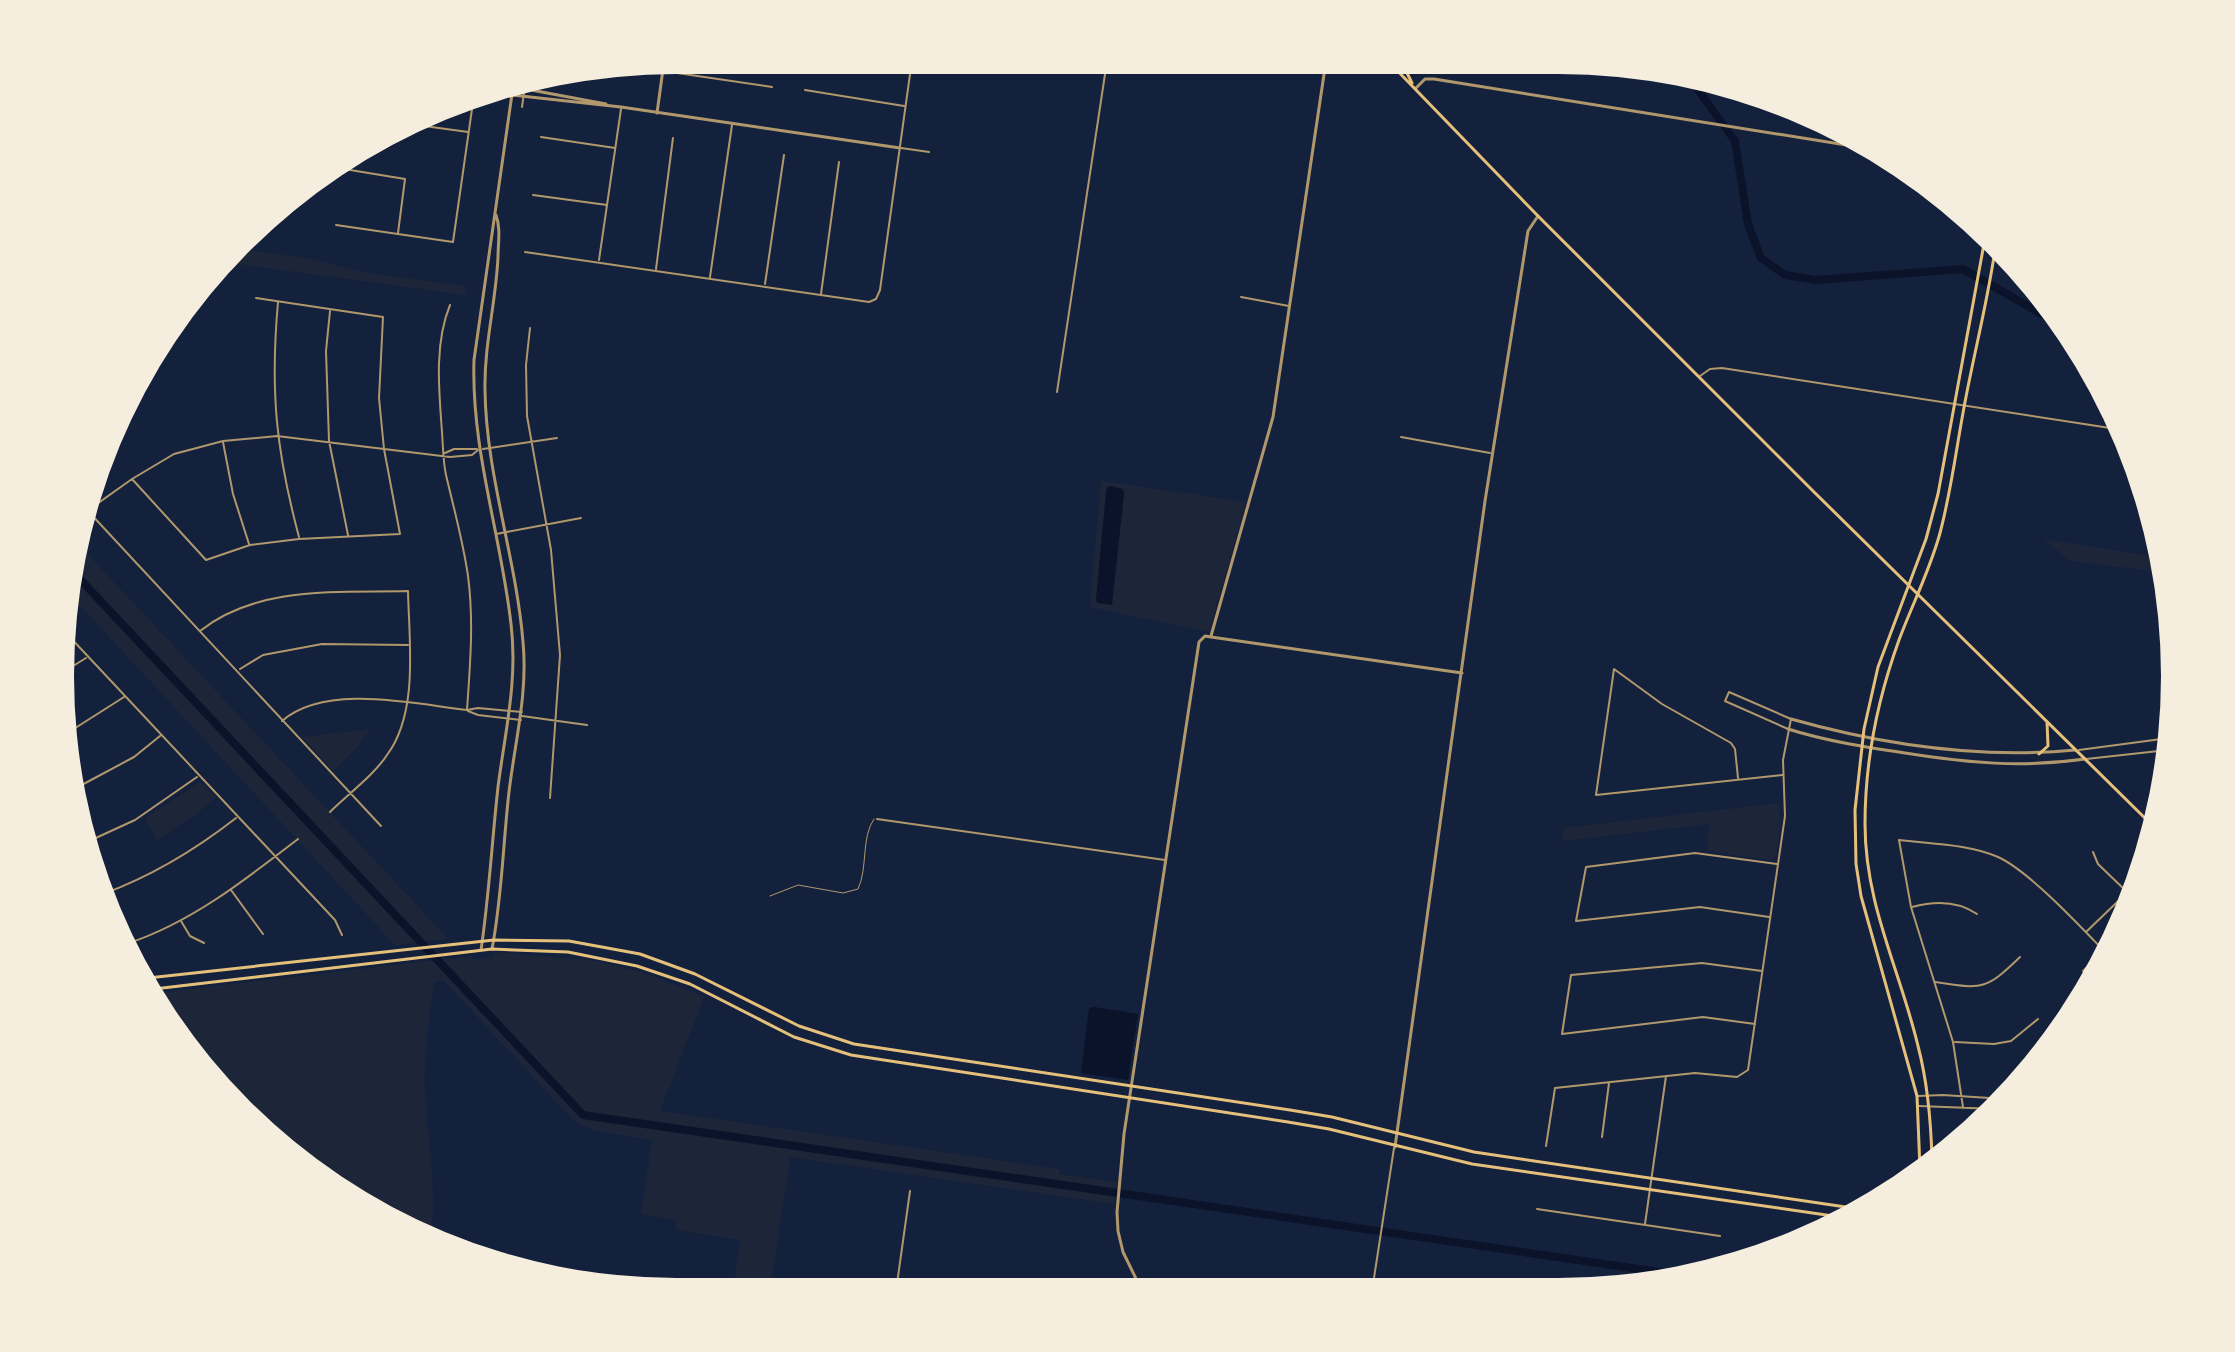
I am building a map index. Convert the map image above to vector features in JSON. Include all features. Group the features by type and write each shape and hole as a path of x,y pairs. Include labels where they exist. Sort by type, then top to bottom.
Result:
{"main road":[{"path":"1401,74 1538,216 2144,817"},
{"path":"1408,74 1415,88"},
{"path":"1920,1158 1917,1096 1866,918 1856,864 1855,790 1878,667 1926,539 1938,494 1984,249"},
{"path":"1932,1149 1930,1106 1918,1043 1875,911 1868,863 1866,797 1872,748 1889,670 1940,534 1994,259"},
{"path":"1967,335 1979,338"},
{"path":"1938,494 1949,496"},
{"path":"1878,667 1889,670"},
{"path":"2039,754 2048,746 2047,722"},
{"path":"1856,864 1868,863"},
{"path":"155,977 482,941 569,941 640,954 695,974 799,1026 854,1044 1318,1115 1474,1152 1842,1207"},
{"path":"162,988 492,949 568,952 637,966 690,984 794,1037 851,1055 1315,1127 1472,1164 1826,1215"},
{"path":"344,956 345,965"},
{"path":"243,967 244,979"},
{"path":"851,1055 854,1044"},
{"path":"944,1070 946,1059"},
{"path":"1795,1211 1797,1200"}],"street":[{"path":"657,113 662,74"},
{"path":"683,74 772,87"},
{"path":"525,252 869,302 876,299 880,290 910,74"},
{"path":"1057,392 1105,74"},
{"path":"1211,637 1273,417 1324,74"},
{"path":"1415,88 1425,79 1434,79 1840,144"},
{"path":"542,90 657,113 929,152"},
{"path":"805,90 906,106"},
{"path":"518,96 621,107"},
{"path":"522,107 524,96"},
{"path":"481,950 499,783 511,711 513,669 511,624 479,450 473,385 476,334 512,97"},
{"path":"599,262 621,107"},
{"path":"336,225 453,242 472,110"},
{"path":"710,278 732,124"},
{"path":"430,127 469,132"},
{"path":"541,137 615,148"},
{"path":"656,270 673,138"},
{"path":"765,287 784,155"},
{"path":"821,295 839,162"},
{"path":"350,170 405,179 398,234"},
{"path":"533,195 607,205"},
{"path":"492,949 510,784 522,716 524,646 490,448 485,390 495,291 499,225 496,214"},
{"path":"1374,1278 1397,1134 1492,453 1528,231 1538,216"},
{"path":"483,289 495,291"},
{"path":"1241,297 1290,306"},
{"path":"132,479 206,560 250,545 299,539 400,534 384,449 379,398 383,317 256,298"},
{"path":"278,302 273,392 277,436 299,539"},
{"path":"450,305 444,320 439,363 444,454 469,588 471,640 467,710"},
{"path":"330,309 325,394 329,441 349,536"},
{"path":"530,328 525,389 530,443 546,525 560,655 550,798"},
{"path":"1699,377 1710,369 1722,368 2107,428"},
{"path":"100,502 174,454 223,441 277,436 450,457 557,438"},
{"path":"1401,437 1492,453"},
{"path":"223,441 233,494 250,545"},
{"path":"444,454 449,450 470,447 479,450"},
{"path":"495,534 581,518"},
{"path":"95,519 381,826"},
{"path":"200,631 248,604 279,598 315,593 408,591 407,703 397,736 387,756 330,812"},
{"path":"1136,1278 1120,1244 1117,1208 1124,1134 1199,642 1205,636 1462,673"},
{"path":"75,643 335,920 342,935"},
{"path":"238,671 263,655 322,644 409,645"},
{"path":"74,665 87,657"},
{"path":"1738,778 1735,749 1731,743 1662,704 1614,669 1596,795 1783,775"},
{"path":"2156,751 2018,765 1962,762 1861,746 1788,729 1725,701 1729,692 1791,719 1963,752 2039,754 2158,739"},
{"path":"76,727 125,696"},
{"path":"281,721 294,710 333,701 369,698 467,710 511,711 522,716 587,725"},
{"path":"467,710 478,715 510,719 522,716"},
{"path":"1546,1146 1555,1088 1695,1073 1744,1075 1750,1062 1786,805 1784,748 1791,719"},
{"path":"84,784 134,757 161,735"},
{"path":"1962,762 1963,752"},
{"path":"97,838 135,820 198,776"},
{"path":"114,890 135,882 191,851 237,817"},
{"path":"877,819 1166,860"},
{"path":"135,940 181,919 230,889 298,839"},
{"path":"1963,1107 1953,1042 1911,907 1899,840 1979,851 1999,857 2018,868 2097,945"},
{"path":"2093,852 2098,864 2122,887"},
{"path":"1770,917 1700,907 1576,921 1586,867 1695,853 1778,864"},
{"path":"230,889 263,934"},
{"path":"1911,907 1939,902 1967,907 1977,914"},
{"path":"2085,933 2116,902"},
{"path":"181,919 190,936 204,943"},
{"path":"1934,982 1983,986 1996,980 2020,957"},
{"path":"1755,1024 1695,1017 1562,1034 1571,975 1702,963 1763,971"},
{"path":"1953,1042 1994,1044 2011,1041 2038,1019"},
{"path":"1645,1225 1666,1076"},
{"path":"1602,1137 1610,1082"},
{"path":"1917,1096 1989,1098"},
{"path":"1918,1106 1979,1108"},
{"path":"898,1278 910,1191"},
{"path":"1537,1209 1720,1236"}],"lane":[{"path":"770,896 798,885 843,893 858,889 869,830 872,819 877,819"}],"shaded area":[{"path":"250,250 310,259 366,273 465,286 466,295 237,264"},
{"path":"1101,481 1246,502 1209,632 1090,607"},
{"path":"1107,487 1123,489 1124,494 1112,605 1097,603 1096,599 1106,492"},
{"path":"2043,539 2148,556 2151,571 2071,561"},
{"path":"87,554 447,939 395,945 78,604"},
{"path":"370,729 333,771 302,737"},
{"path":"200,782 216,797 157,840 145,818"},
{"path":"1780,803 1779,815 1782,816 1776,856 1771,860 1707,851 1709,824 1562,841 1563,828"},
{"path":"494,952 597,961 648,974 704,997 660,1111 1059,1169 1059,1174 1117,1182 1114,1204 790,1157 772,1278 735,1278 740,1240 676,1230 677,1220 641,1214 652,1140 593,1130 574,1121 443,980 434,982 425,1065 433,1182 432,1226 342,1177 279,1129 223,1073 164,992 471,956 474,959 493,957"},
{"path":"1089,1008 1138,1014 1128,1080 1081,1073"}],"waterway":[{"path":"1699,91 1735,141 1748,224 1761,258 1785,275 1816,280 1963,269 2039,312"},
{"path":"82,581 583,1115 1651,1271"}]}
